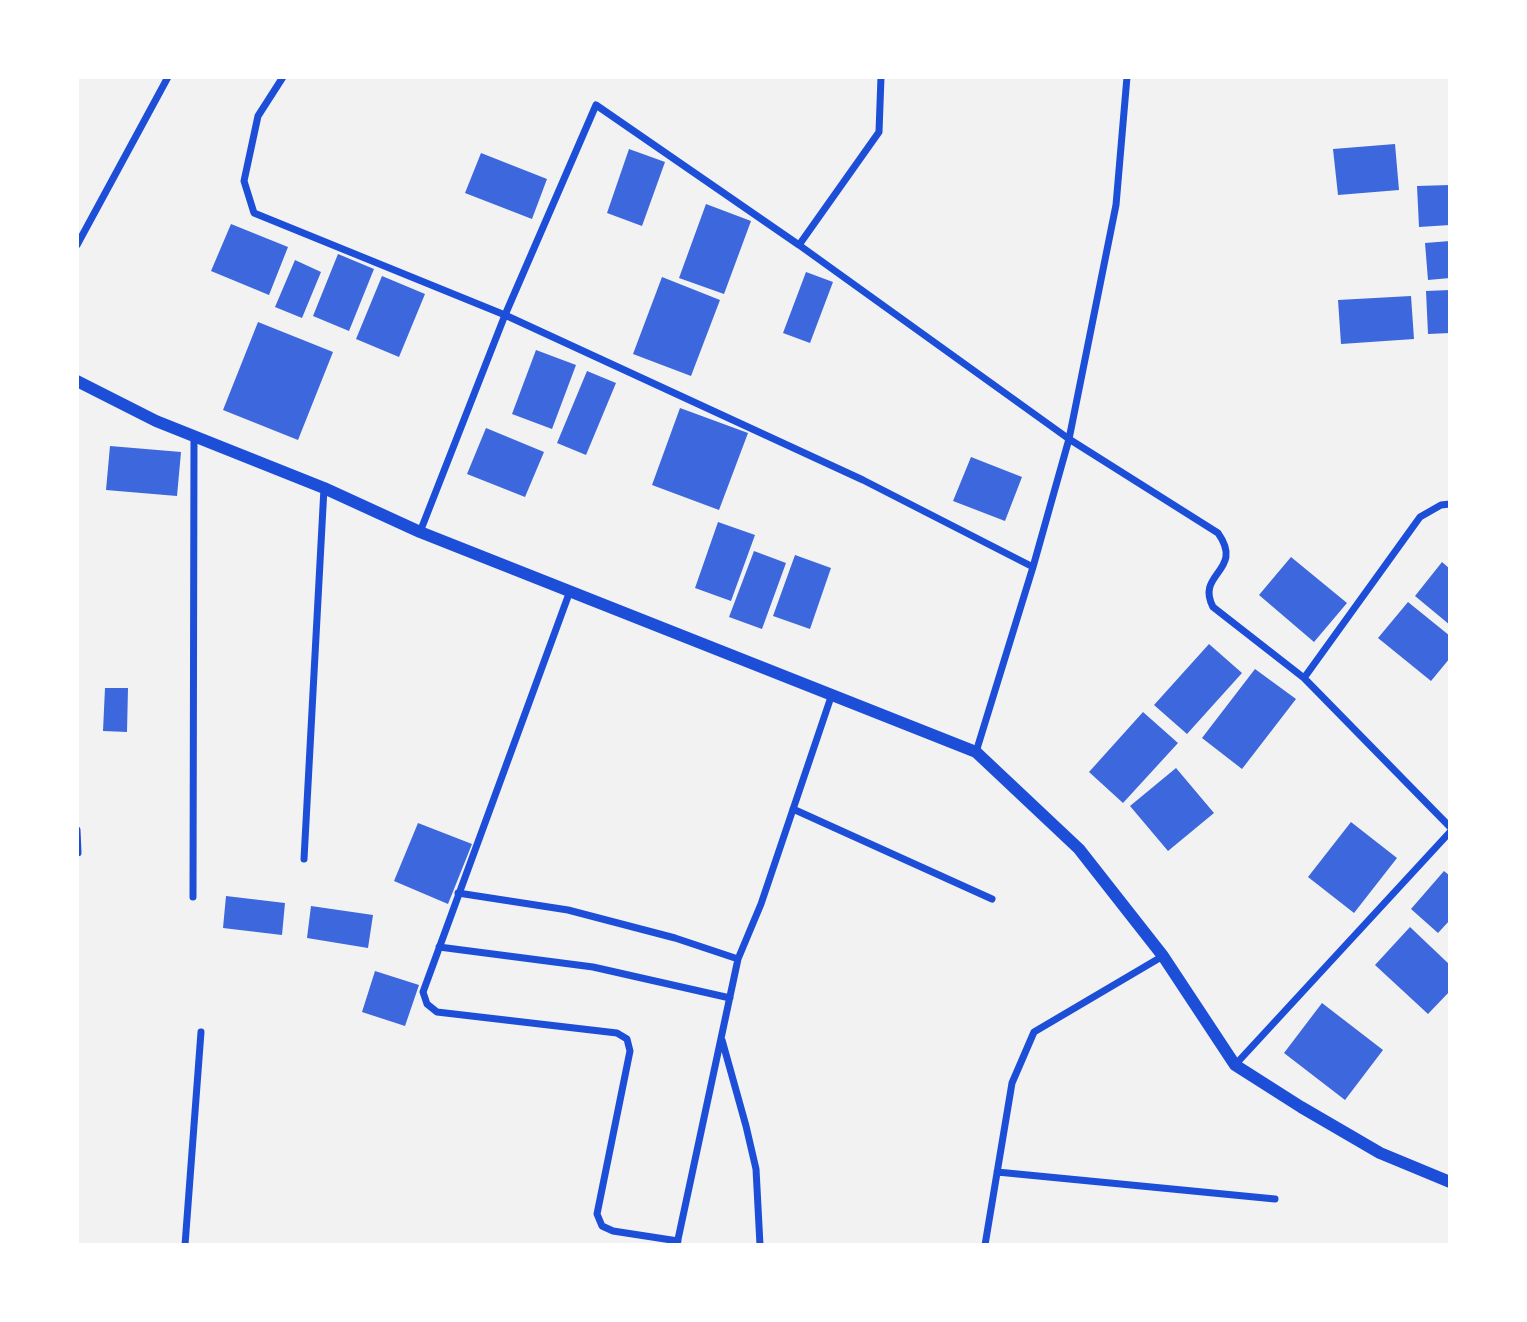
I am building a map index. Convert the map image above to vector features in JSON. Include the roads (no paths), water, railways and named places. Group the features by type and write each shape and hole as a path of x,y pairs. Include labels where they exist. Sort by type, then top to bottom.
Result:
{"street":[{"path":"77,245 168,77"},
{"path":"283,77 258,116 244,181 254,213 505,315 863,480 1033,567"},
{"path":"799,245 879,132 881,77"},
{"path":"976,752 1069,439 1116,205 1127,77"},
{"path":"420,531 505,315 596,105 799,245 1069,439 1218,533 1227,545 1226,559 1208,588 1208,598 1213,607 1304,678 1450,829 1235,1065"},
{"path":"77,381 156,421 324,488 420,531 976,752 1079,849 1163,956 1235,1065 1380,1153 1450,1182"},
{"path":"193,897 194,436"},
{"path":"304,859 324,488"},
{"path":"1304,678 1420,517 1441,505 1450,504"},
{"path":"570,591 423,992 426,1004 437,1012 617,1033 628,1039 630,1051 597,1214 601,1226 613,1231 677,1243 738,959 761,904 832,694"},
{"path":"793,809 992,899"},
{"path":"77,830 78,853"},
{"path":"458,893 568,910 675,938 738,959"},
{"path":"439,947 593,967 730,998"},
{"path":"985,1245 1012,1083 1034,1032 1163,956"},
{"path":"185,1245 201,1032"},
{"path":"721,1036 756,1169 760,1245"},
{"path":"997,1172 1275,1199"}]}
